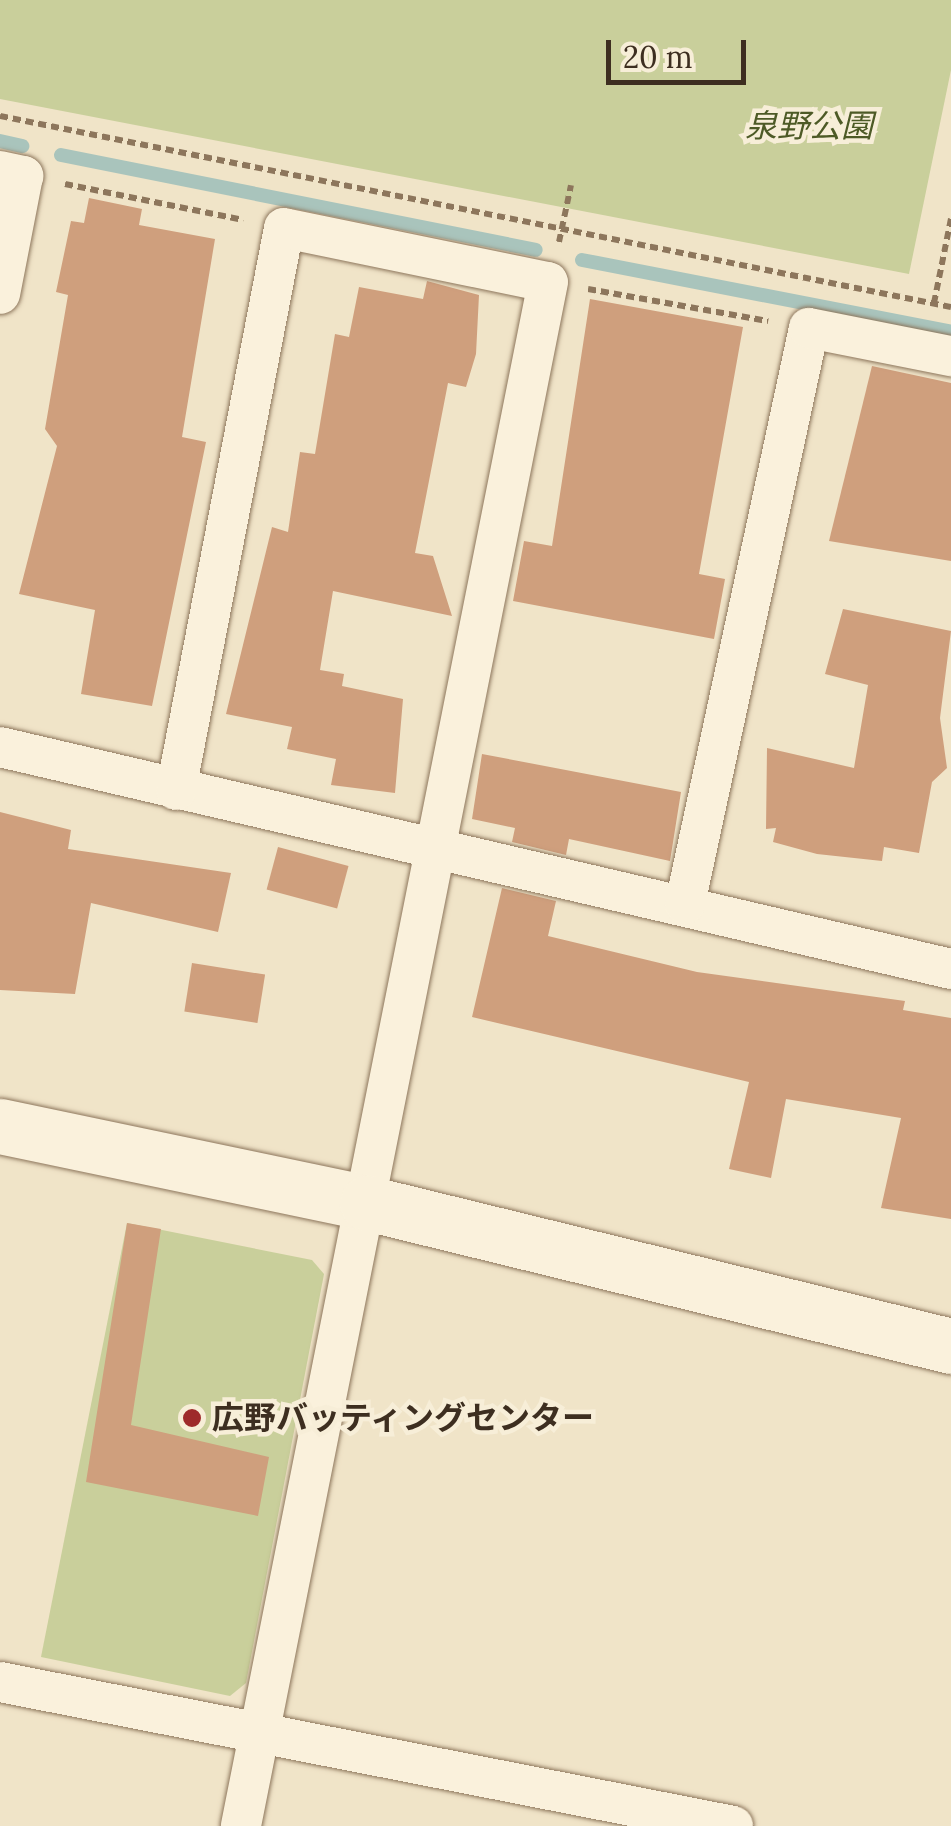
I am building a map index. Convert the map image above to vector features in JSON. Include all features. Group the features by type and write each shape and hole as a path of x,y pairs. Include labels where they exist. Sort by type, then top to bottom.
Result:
{"street":[{"path":"0,294 12,173"},
{"path":"176,790 284,228 548,282 241,1826"},
{"path":"685,904 809,328 951,356"},
{"path":"0,748 436,851 685,904 951,969"},
{"path":"0,1126 367,1203 951,1346"},
{"path":"0,1682 734,1826"}],"path":[{"path":"0,116 951,307"},
{"path":"12,173 284,228"},
{"path":"571,185 548,282 809,328"},
{"path":"934,303 951,219"}],"green space":[{"name":"泉野公園","path":"0,0 951,0 951,70 909,274 0,99"},
{"name":"広野バッティングセンター","path":"127,1223 312,1260 324,1274 246,1683 230,1696 41,1657"}],"building":[{"path":"89,198 142,209 139,225 215,239 182,437 206,442 152,706 81,694 95,610 19,594 57,446 45,429 68,295 56,292 71,221 84,223"},
{"path":"427,281 479,295 476,354 466,387 448,383 415,553 433,556 452,616 333,591 320,670 344,674 342,686 403,699 395,793 331,785 336,759 287,749 292,727 226,714 272,527 288,532 300,452 315,454 335,334 349,337 359,287 423,299"},
{"path":"590,299 743,327 699,574 725,579 714,639 513,601 524,541 552,546"},
{"path":"872,366 951,383 951,561 829,541"},
{"path":"843,609 951,631 940,718 947,768 932,782 919,853 884,847 882,861 817,854 773,842 776,828 766,829 767,748 854,768 868,685 825,674"},
{"path":"482,754 681,792 670,861 569,839 566,855 512,842 515,828 472,819"},
{"path":"0,812 71,830 68,849 231,873 218,932 91,903 75,994 0,990"},
{"path":"278,847 349,866 337,908 267,890"},
{"path":"502,888 556,901 548,936 697,972 905,1001 903,1010 951,1018 951,1219 881,1208 901,1118 786,1099 771,1178 729,1169 749,1082 472,1017"},
{"path":"192,963 265,975 257,1023 184,1011"},
{"path":"127,1223 161,1229 131,1425 269,1457 258,1516 86,1482"}],"waterway":[{"path":"0,141 22,146"},
{"path":"61,155 536,250"},
{"path":"582,260 951,332"}],"place":[{"name":"広野バッティングセンター","path":"192,1418"}]}
